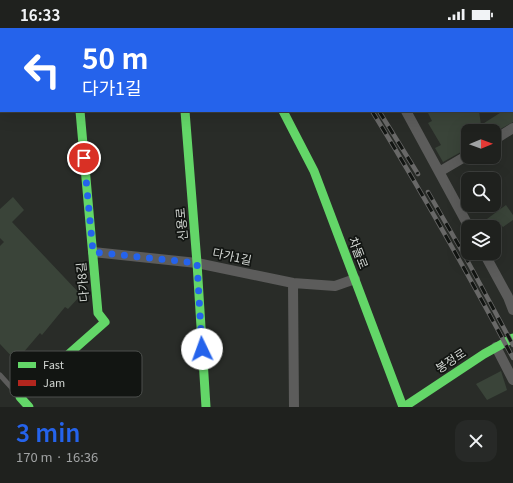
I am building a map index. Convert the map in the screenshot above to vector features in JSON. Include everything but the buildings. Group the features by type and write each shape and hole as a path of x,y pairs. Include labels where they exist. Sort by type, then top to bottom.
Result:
{"street":[{"name":"다가8길","path":"72,351 105,322 98,313 80,112"},
{"name":"신용로","path":"185,112 197,263 206,407"},
{"name":"차돌로","path":"284,112 314,171 403,407"},
{"path":"407,112 466,220"},
{"path":"501,136 513,128"},
{"path":"439,172 461,159"},
{"name":"다가1길","path":"93,252 197,263 293,283 335,286 355,279"},
{"path":"489,260 511,293 513,310"},
{"path":"293,283 294,407"},
{"name":"봉정로","path":"403,407 484,354 513,338"},
{"path":"496,348 513,380"},
{"path":"20,397 29,407"}],"lane":[{"path":"0,375 10,386"}],"railway":[{"path":"373,112 444,233 513,358"},
{"path":"380,112 418,174"},
{"path":"428,192 513,345"}],"traffic: fast":[{"path":"72,351 105,322 98,313 80,112"},
{"path":"185,112 197,263 206,407"},
{"path":"284,112 314,171 403,407"},
{"path":"404,407 484,354 513,338"},
{"path":"20,397 29,407"}],"route":[{"path":"84,158 93,252 197,263 202,349"}]}
